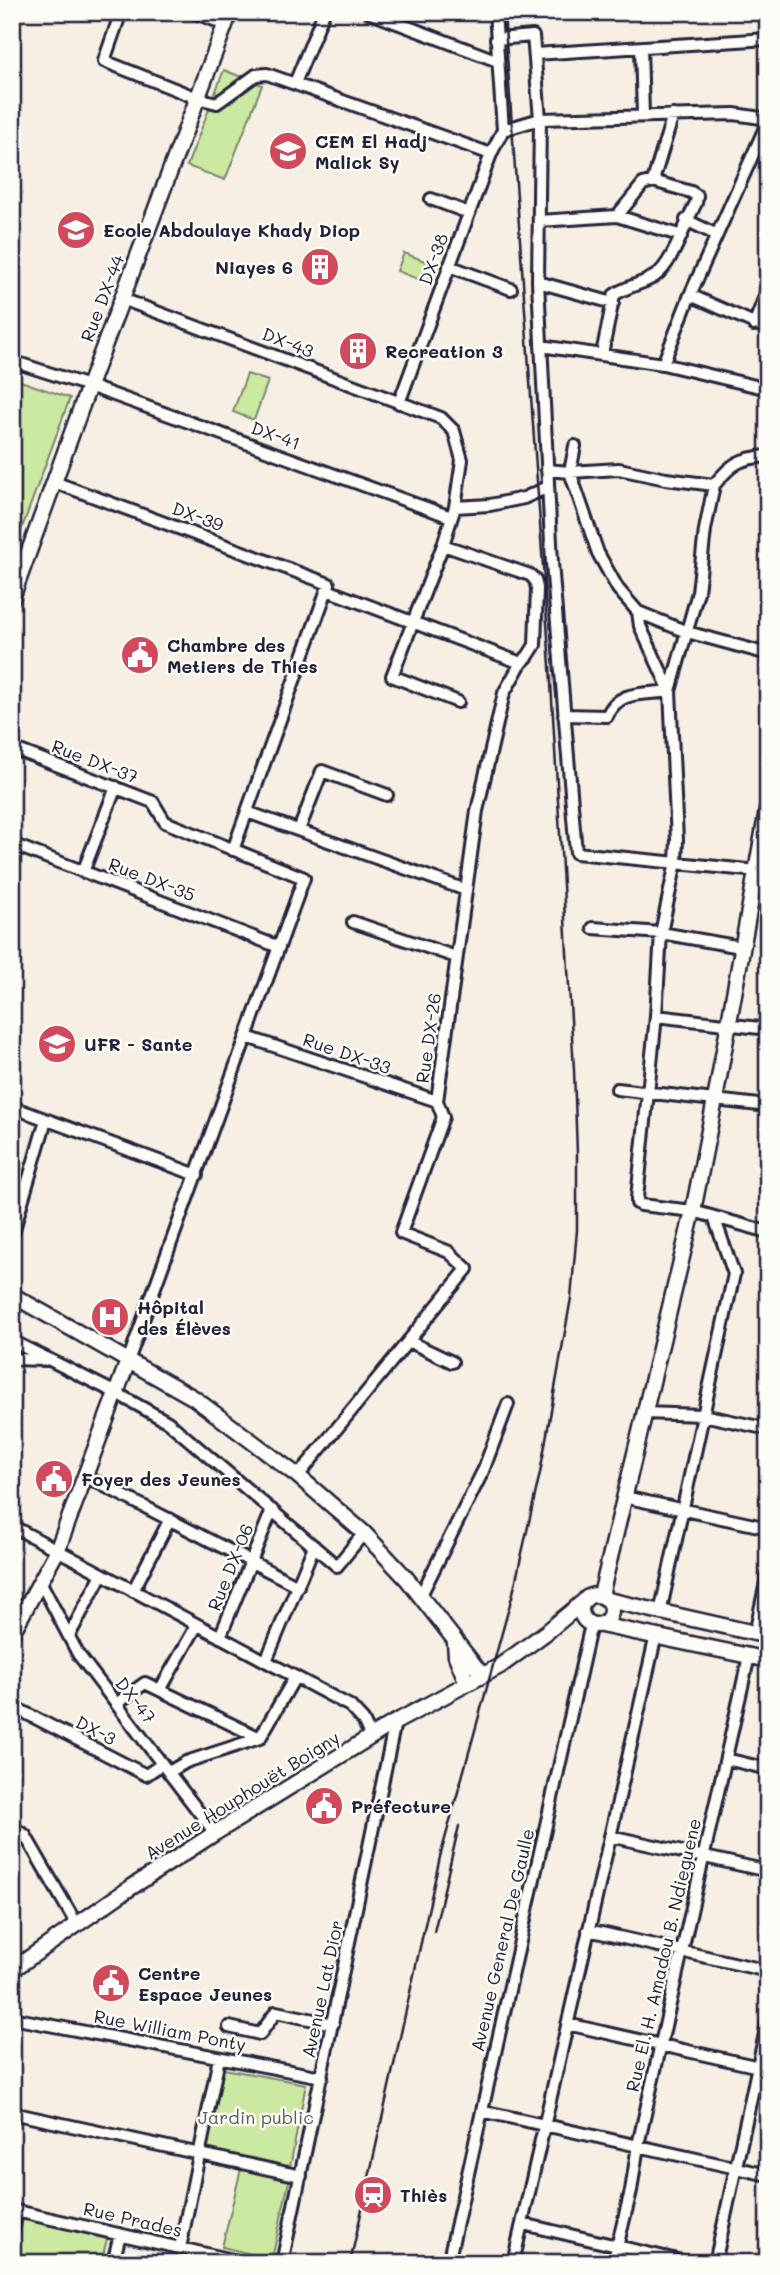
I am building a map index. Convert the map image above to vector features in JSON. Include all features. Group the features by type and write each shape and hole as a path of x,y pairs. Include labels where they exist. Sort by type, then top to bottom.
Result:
{"main road":[{"name":"Rue DX-44","path":"12,598 228,18"},
{"path":"594,1624 611,1614 604,1598 643,1413 693,1211 741,947 762,871 768,805"},
{"path":"12,1295 194,1398 298,1476 364,1533 407,1579 482,1675"},
{"path":"12,1633 57,1551 128,1361"},
{"path":"594,1624 581,1615 583,1602 590,1595 761,1635"},
{"name":"Avenue Houphouët Boigny","path":"12,1970 215,1833 396,1722 500,1666 583,1602"},
{"path":"548,1631 594,1624 768,1660"},
{"path":"455,1643 456,1656 467,1683"}],"street":[{"path":"121,12 104,61 197,98 217,103 256,75 267,74 491,154"},
{"path":"193,12 228,18"},
{"path":"295,83 324,12"},
{"path":"368,12 382,15 498,61"},
{"path":"495,12 503,130 540,118 734,114 768,120 690,295 663,364"},
{"path":"496,38 533,36 535,54 540,118 538,282 547,470 576,853 762,871"},
{"path":"535,54 768,39"},
{"path":"641,48 643,116"},
{"path":"653,181 673,114"},
{"name":"DX-38","path":"399,402 491,154 503,130"},
{"path":"602,354 614,295 623,288 653,277 665,268 697,196 653,181 643,184 617,216"},
{"path":"431,199 469,214"},
{"path":"539,221 617,216 679,235"},
{"path":"686,220 717,235"},
{"path":"449,267 511,289"},
{"path":"538,282 613,303"},
{"path":"754,325 768,288"},
{"path":"690,295 768,329"},
{"name":"DX-43","path":"122,299 441,418 454,431 463,460 453,512"},
{"path":"541,346 663,364 768,389"},
{"name":"DX-41","path":"12,361 453,512"},
{"path":"575,446 570,472 598,553 618,589 638,612 687,632 768,654"},
{"path":"768,456 740,459 715,485 705,530 698,592 670,691 676,862 661,933 656,1016 637,1203 693,1211 768,1232"},
{"path":"547,470 570,472 619,469 666,479 715,485"},
{"name":"DX-39","path":"54,482 521,663"},
{"path":"458,702 392,676 443,545 453,512 524,498 548,486"},
{"path":"443,545 530,575 535,580 552,563"},
{"name":"Rue DX-26","path":"408,1341 467,1269 449,1252 401,1233 443,1117 437,1101 477,811 499,709 508,684 535,645 535,580"},
{"path":"233,850 328,587"},
{"path":"638,612 639,626 670,691"},
{"path":"564,715 607,716 613,704 625,696 670,691"},
{"name":"Rue DX-37","path":"12,748 153,802 165,822 304,878 279,947"},
{"path":"299,830 322,771 387,795"},
{"path":"83,872 116,788"},
{"path":"247,812 466,890"},
{"name":"Rue DX-35","path":"12,844 279,947"},
{"path":"353,922 456,957"},
{"path":"593,928 661,933 741,947"},
{"path":"128,1361 279,947"},
{"path":"656,1016 768,1029"},
{"name":"Rue DX-33","path":"247,1037 437,1101"},
{"path":"617,1089 768,1106"},
{"path":"12,1107 197,1175"},
{"path":"12,1236 46,1120"},
{"path":"660,1613 734,1274 714,1217"},
{"path":"298,1476 408,1341 452,1362"},
{"path":"12,1342 169,1422 337,1566 364,1533"},
{"path":"12,1359 50,1361"},
{"path":"420,1597 483,1471 508,1404"},
{"path":"643,1413 703,1415 768,1429"},
{"path":"85,1476 298,1586"},
{"path":"624,1497 768,1528"},
{"name":"Rue DX-06","path":"220,1637 272,1510"},
{"path":"133,1591 170,1519"},
{"path":"12,1526 350,1706 363,1720 372,1737"},
{"path":"266,1661 314,1546"},
{"path":"761,1635 768,1573"},
{"path":"69,1636 102,1574"},
{"name":"DX-47","path":"40,1581 78,1654 215,1833"},
{"name":"Avenue General De Gaulle","path":"448,2263 589,1633 594,1624"},
{"path":"160,1690 197,1625"},
{"path":"513,2263 656,1635"},
{"name":"Rue El. H. Amadou B. Ndieguene","path":"613,2263 749,1656"},
{"path":"166,1768 260,1738 295,1677"},
{"path":"116,1703 145,1683 260,1738"},
{"name":"DX-3","path":"12,1706 146,1775 166,1768"},
{"name":"Avenue Lat Dior","path":"282,2263 396,1722"},
{"path":"726,1759 768,1769"},
{"path":"12,1827 25,1835 77,1925"},
{"path":"610,1836 768,1871"},
{"path":"589,1930 768,1971"},
{"path":"229,2027 260,2034 276,2012 333,2024"},
{"name":"Rue William Ponty","path":"12,2018 322,2077"},
{"path":"715,2263 735,2167 763,2068 768,2020"},
{"path":"567,2024 763,2068"},
{"path":"180,2248 219,2058"},
{"path":"482,2110 768,2175"},
{"path":"12,2113 301,2176"},
{"path":"12,2231 15,2211"},
{"name":"Rue Prades","path":"15,2211 180,2248 221,2260 246,2263"},
{"path":"523,2224 690,2263"},
{"path":"113,2263 120,2234"}],"green space":[{"path":"224,70 262,85 225,180 187,166"},
{"path":"404,253 435,265 428,283 397,271"},
{"path":"247,374 268,381 254,420 233,412"},
{"path":"12,378 70,398 12,555"},
{"name":"Jardin public","path":"224,2069 306,2084 290,2167 205,2150"},
{"path":"241,2169 289,2181 272,2259 222,2247"},
{"path":"23,2219 107,2239 101,2263 13,2263"}],"railway":[{"path":"350,2263 440,1857 513,1593 540,1473 571,1298 577,1230 574,1070 550,666 504,12"},
{"path":"434,1932 459,1826"}],"place":[{"name":"CEM El Hadj Malick Sy","path":"288,151"},
{"name":"Ecole Abdoulaye Khady Diop","path":"76,230"},
{"name":"Niayes 6","path":"320,267"},
{"name":"Recreation 3","path":"358,351"},
{"name":"Chambre des Metiers de Thies","path":"140,655"},
{"name":"UFR - Sante","path":"57,1044"},
{"name":"Hôpital des Élèves","path":"110,1317"},
{"name":"Foyer des Jeunes","path":"54,1479"},
{"name":"Préfecture","path":"324,1806"},
{"name":"Centre Espace Jeunes","path":"111,1983"},
{"name":"Thiès","path":"373,2195"}]}
